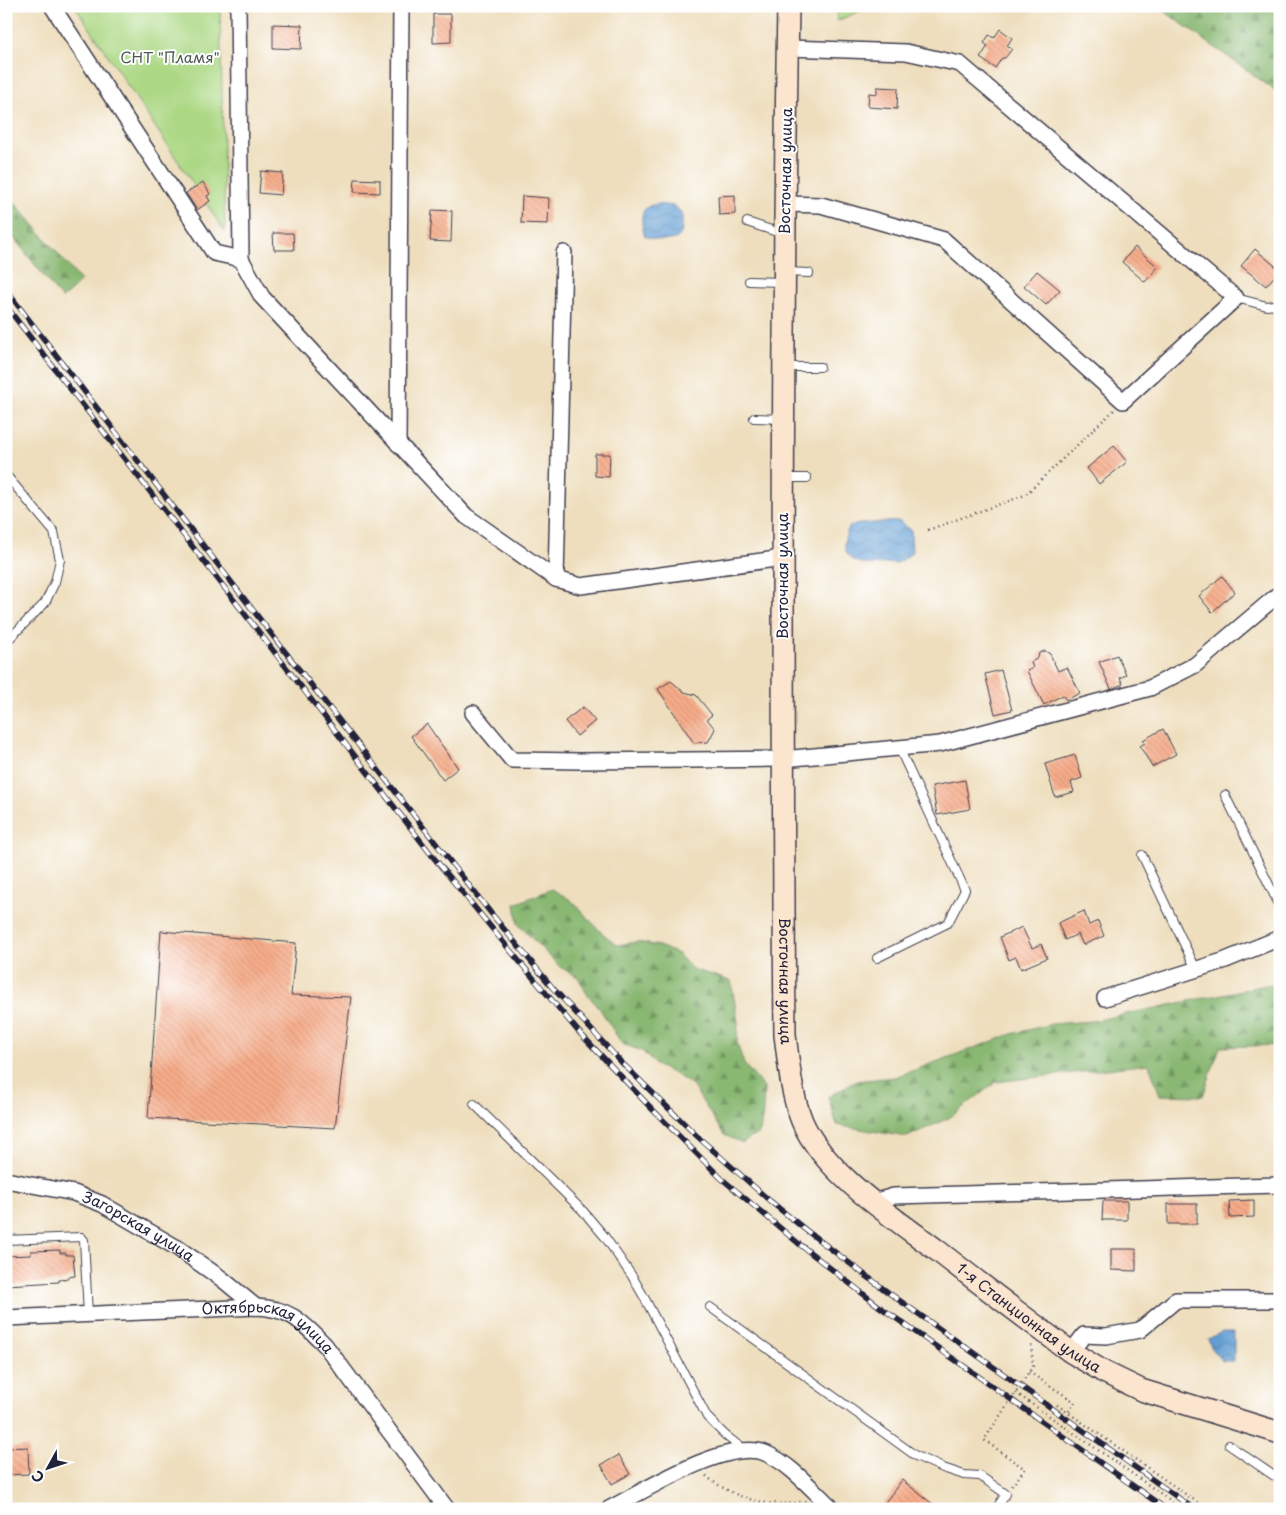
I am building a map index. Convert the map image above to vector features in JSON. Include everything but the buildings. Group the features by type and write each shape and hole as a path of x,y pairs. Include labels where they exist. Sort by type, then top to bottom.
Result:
{"main road":[{"name":"Восточная улица","path":"788,6 783,478 785,1035 789,1070 795,1098 802,1121 814,1142"},
{"name":"1-я Станционная улица","path":"814,1142 834,1166 873,1202 1071,1352 1104,1372 1141,1390 1280,1433"}],"street":[{"path":"52,6 214,253 240,259"},
{"path":"238,6 240,259 262,297 466,516 556,579 581,586 783,558"},
{"path":"398,444 401,6"},
{"path":"785,204 821,205 944,240 1122,401 1236,298 960,64 906,52 788,48"},
{"path":"556,579 564,253"},
{"path":"473,713 512,760 783,759 940,744 1150,688 1194,665 1280,593"},
{"path":"1105,998 1223,961 1280,938"},
{"name":"Загорская улица","path":"6,1180 74,1193 102,1204 179,1249 222,1279 256,1307"},
{"path":"873,1202 894,1196 1280,1185"},
{"path":"1071,1352 1084,1335 1106,1336 1140,1330 1176,1300 1280,1300"},
{"name":"Октябрьская улица","path":"6,1318 274,1307 290,1314 325,1345 446,1509"},
{"path":"609,1509 693,1466 717,1456 744,1450 765,1453 780,1461 833,1509"}],"lane":[{"path":"747,222 785,235"},
{"path":"749,281 810,273"},
{"path":"1236,298 1267,306 1280,304"},
{"path":"784,367 820,367"},
{"path":"754,418 784,419"},
{"path":"6,475 54,532 60,560 55,582 45,603 6,642"},
{"path":"783,478 807,478"},
{"path":"877,958 948,923 965,890 899,748"},
{"path":"1225,795 1280,907"},
{"path":"1142,854 1196,970"},
{"path":"474,1104 583,1211 605,1237 644,1297 707,1417 725,1436 744,1450"},
{"path":"6,1240 81,1237 84,1240 88,1314"},
{"path":"710,1307 916,1456 964,1475 980,1476 1006,1494 996,1509"},
{"path":"1229,1445 1280,1480"}],"path":[{"path":"928,530 1025,495 1122,401"},
{"path":"1006,1494 1025,1469 984,1440 1033,1366 1030,1335 1036,1326"},
{"path":"1029,1372 1076,1402 1068,1413"},
{"path":"1016,1392 1184,1509"},
{"path":"1057,1405 1207,1509"},
{"path":"693,1466 715,1483 739,1496 764,1502 789,1504 820,1497"}],"green space":[{"name":"СНТ \"Пламя\"","path":"75,6 220,6 225,232"},
{"path":"837,6 871,6 837,21"},
{"path":"1157,6 1280,6 1280,94"},
{"path":"6,192 81,281 62,299 6,228"},
{"path":"552,889 571,900 601,932 617,945 638,942 659,946 678,954 692,969 731,981 738,1022 737,1043 744,1064 764,1088 760,1132 743,1143 724,1135 692,1085 675,1074 657,1066 642,1051 622,1044 600,1009 587,994 578,977 560,967 518,924 515,904"},
{"path":"1266,985 1280,986 1280,1045 1220,1047 1203,1096 1160,1095 1149,1064 996,1082 949,1118 907,1137 837,1125 828,1097 856,1081 895,1077 1012,1034 1052,1024 1093,1021"}],"water":[{"path":"658,204 674,206 682,213 682,229 678,237 664,240 645,236 642,226 642,214 647,207"},
{"path":"899,521 911,530 912,552 903,560 895,563 867,564 858,562 848,555 845,539 850,526"},
{"path":"1222,1332 1234,1332 1234,1361 1222,1361 1213,1351 1208,1339"}],"railway":[{"path":"6,290 283,649 490,912 552,987 622,1063 698,1137 807,1231 889,1293 1194,1509"},
{"path":"6,306 434,858 577,1030 651,1108 721,1178 798,1243 880,1307 1166,1509"}]}
